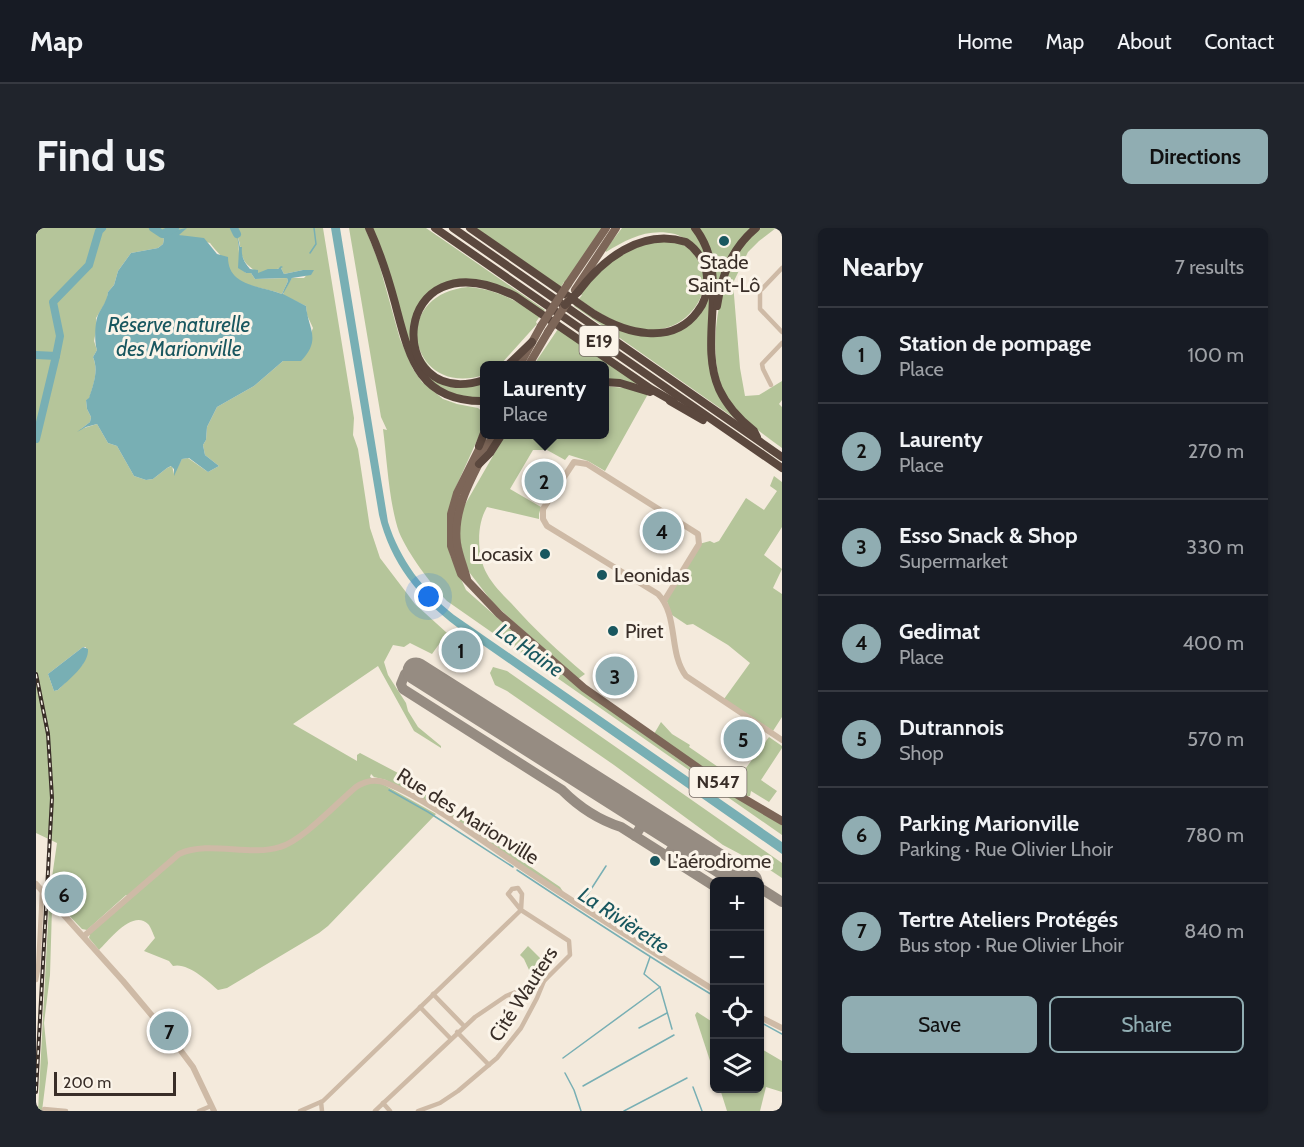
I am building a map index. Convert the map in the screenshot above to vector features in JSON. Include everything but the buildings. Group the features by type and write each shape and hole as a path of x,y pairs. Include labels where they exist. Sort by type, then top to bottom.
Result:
{"highway":[{"path":"369,228 384,267 412,360 429,384 442,393 480,408"},
{"name":"E19","path":"435,228 782,468"},
{"name":"E19","path":"453,228 782,458"},
{"path":"470,228 594,315 637,333 667,332 688,322 703,303 707,277 702,260 688,243 671,234 651,233 634,238 615,249 603,260 577,291 565,305"},
{"path":"695,228 706,247 712,271 712,365 720,390 732,410 754,432 759,441"},
{"path":"711,336 725,268 737,247 756,228"},
{"path":"480,381 464,384 442,380 424,367 416,351 413,329 418,310 429,297 449,286 466,283 484,285 515,296 651,388 739,443 763,455"},
{"path":"512,361 532,342"},
{"path":"609,383 630,386 674,402"},
{"path":"456,399 480,401"},
{"path":"479,446 482,439"},
{"path":"479,464 499,439"}],"main road":[{"path":"530,361 568,284 606,228"},
{"path":"577,291 616,228"},
{"path":"522,361 532,342 565,305"},
{"name":"N547","path":"468,581 458,550 457,527 460,507 492,439"},
{"name":"N547","path":"479,446 457,493 450,524 453,554 461,574 495,610 584,688 731,791 782,821"}],"street":[{"path":"782,268 760,291 760,309 782,332"},
{"path":"771,385 762,364 782,343"},
{"path":"664,600 699,544 698,534 587,464 574,462 545,505 542,514 548,526 649,588 664,600 668,608 678,662 686,676 782,740"},
{"name":"Rue des Marionville","path":"84,936 179,854 199,849 280,847 295,840 358,785 381,781 426,805 592,915 710,988"},
{"path":"36,884 129,988 187,1059 212,1108 199,1111"},
{"path":"36,980 42,891"},
{"name":"Cité Wauters","path":"300,1111 321,1102 521,910 569,941 570,955 544,981 513,1040 489,1065 449,1098 418,1111"},
{"path":"375,1111 464,1026 506,996 544,981"},
{"path":"527,987 534,992 537,998"},
{"name":"Cité Wauters","path":"434,994 464,1026"},
{"path":"420,1007 451,1039"},
{"path":"764,1019 782,1028"},
{"path":"457,1032 489,1065"},
{"path":"321,1102 322,1111"},
{"path":"383,1103 390,1111"},
{"path":"44,1110 66,1111"}],"green space":[{"path":"36,228 323,228 354,418 353,435 358,449 370,528 380,558 415,604 447,633 432,654 410,643 404,647 393,645 384,662 388,675 418,727 441,748 414,731 378,666 293,724 357,761 357,755 360,753 417,783 418,790 560,887 564,893 437,809 371,774 370,777 436,814 328,926 227,988 218,990 191,969 173,966 169,961 144,951 155,938 149,925 142,920 129,923 115,933 99,950 89,938 90,934 130,897 126,895 87,930 82,929 60,906 73,890 65,878 57,897 50,891 57,843 36,833","holes":["185,229 178,235 210,243 222,257 233,276 252,286 282,294 288,281 287,278 255,279 251,273 246,273 240,268 238,238 244,261 258,274 281,268 284,274 311,270 304,278 292,278 283,295 306,306 313,328 300,361 283,361 254,386 217,407 207,427 206,440 203,445 205,455 219,466 208,472 188,458 182,459 174,474 172,466 153,479 146,480 134,476 117,446 108,443 97,424 81,429 90,422 91,417 86,400 89,399 94,384 93,357 97,350 94,341 96,318 107,300 108,292 114,285 118,271 131,253 158,248 163,244 164,239 160,235","86,647 83,664 58,690 54,691 48,674"]},
{"path":"349,228 365,228 378,260 400,339 413,369 422,382 443,399 480,410 480,434 455,489 447,521 450,555 466,590 554,668 585,692 712,783 782,825 782,835 447,601 420,568 399,532 393,508 383,429 387,430 381,417"},
{"path":"372,228 426,228 545,310 543,312 469,281 425,298 411,342 440,381 480,382 480,399 465,398 435,386 415,360"},
{"path":"476,228 602,228 566,283 564,282 561,287"},
{"path":"622,228 692,228 700,240 709,263 711,370 737,420 574,306 575,304 606,324 667,334 703,308 708,271 687,240 675,234 656,232 630,239 606,252 605,250"},
{"path":"699,228 754,228 716,288 711,251"},
{"path":"761,228 776,228 748,252 733,283 740,368 745,396 759,395 782,381 782,400 779,404 782,407 782,448 749,422 728,399 718,374 716,355 718,315 728,275 744,243"},
{"path":"665,237 679,242 698,258 703,272 704,285 700,299 681,321 666,328 650,330 630,327 612,320 579,299 582,295 580,293 609,258"},
{"path":"468,287 488,290 523,305 540,316 537,324 504,361 480,361 480,375 459,378 439,372 425,360 418,343 418,325 426,308 442,294"},
{"path":"558,329 605,361 536,361"},
{"path":"609,364 638,384 609,381"},
{"path":"609,386 648,394 605,471 588,461 569,455 565,460 547,450 533,450 510,489 541,507 539,519 487,507 483,514 479,540 481,558 489,578 556,649 585,674 578,679 493,603 466,568 458,532 463,508 503,439 609,439"},
{"path":"774,476 782,482 782,527 764,555 782,569 773,588 782,594 782,717 773,731 724,699 750,663 728,645 693,624 687,625 672,615 666,599 699,544 719,541 746,498 764,510 777,491 770,486"},
{"path":"493,667 507,671 782,863 782,878 723,845 614,765 495,685 490,673"},
{"path":"661,722 672,734 690,745 689,747 737,780 769,737 782,748 761,780 777,791 769,802 751,791 750,796 746,796 654,734"},
{"path":"49,904 52,908 50,975 44,1023 48,1063 42,1111 38,1111"},
{"path":"528,946 546,964 542,968 547,974 535,983 520,955"},
{"path":"697,1012 710,1020 710,1061 695,1015"},
{"path":"764,1050 782,1061 782,1092 766,1087 760,1111 727,1111 721,1093 764,1093"}],"water":[{"name":"Réserve naturelle des Marionville","path":"187,228 179,235 204,238 217,254 228,257 229,267 239,280 255,286 282,294 288,281 287,278 255,279 251,273 238,268 237,234 245,262 250,269 258,270 258,273 268,269 278,269 281,266 284,274 314,270 311,275 292,278 283,294 306,306 312,340 311,346 301,361 283,361 254,386 217,407 207,427 206,440 203,445 205,455 219,466 208,472 189,458 182,459 174,476 174,469 171,466 153,479 146,480 134,476 117,446 108,443 97,424 77,432 90,422 91,417 86,400 89,398 95,378 93,357 97,350 96,322 108,292 114,285 118,271 131,253 158,248 163,244 164,239 160,235"},
{"path":"331,228 340,228 388,522 406,562 432,595 454,615 782,842 782,854 457,627 430,604 408,578 390,548 379,515"},
{"path":"83,647 88,649 82,666 58,690 54,691 48,674"}],"waterway":[{"path":"36,355 56,356 60,336 53,302 89,265 99,231 102,228"},
{"path":"153,228 162,234 175,228"},
{"path":"234,228 237,234"},
{"path":"310,253 316,244 314,228"},
{"path":"36,439 56,356"},
{"name":"La Rivièrette","path":"389,790 428,812 513,867"},
{"path":"586,897 606,866"},
{"name":"La Rivièrette","path":"517,870 710,994"},
{"path":"650,957 644,974 660,987 672,1029"},
{"path":"563,1058 660,987"},
{"path":"639,1028 667,1013"},
{"name":"La Rivièrette","path":"764,1024 782,1034"},
{"path":"583,1086 674,1035"},
{"path":"565,1073 581,1111"},
{"path":"624,1111 687,1078"},
{"path":"693,1087 702,1111"}],"taxiway":[{"path":"416,671 412,670 405,674 401,684 403,689 562,790 589,812 621,827 710,883"},
{"path":"635,836 647,817"},
{"path":"667,856 680,837"},
{"path":"764,891 782,902"}],"runway":[{"path":"416,671 741,877"}],"railway":[{"path":"36,674 48,734 52,798 36,1092"}],"place":[{"name":"Stade Saint-Lô","path":"724,241"},
{"name":"Laurenty","path":"544,481"},
{"name":"Gedimat","path":"662,531"},
{"name":"Locasix","path":"545,554"},
{"name":"Leonidas","path":"602,575"},
{"name":"Piret","path":"613,631"},
{"name":"Station de pompage","path":"461,650"},
{"name":"Esso Snack & Shop","path":"615,676"},
{"name":"Dutrannois","path":"743,739"},
{"name":"L'aérodrome","path":"655,861"},
{"name":"Parking Marionville","path":"64,894"},
{"name":"Tertre Ateliers Protégés","path":"169,1031"}],"water label":[{"name":"La Haine","path":"530,650"}]}
